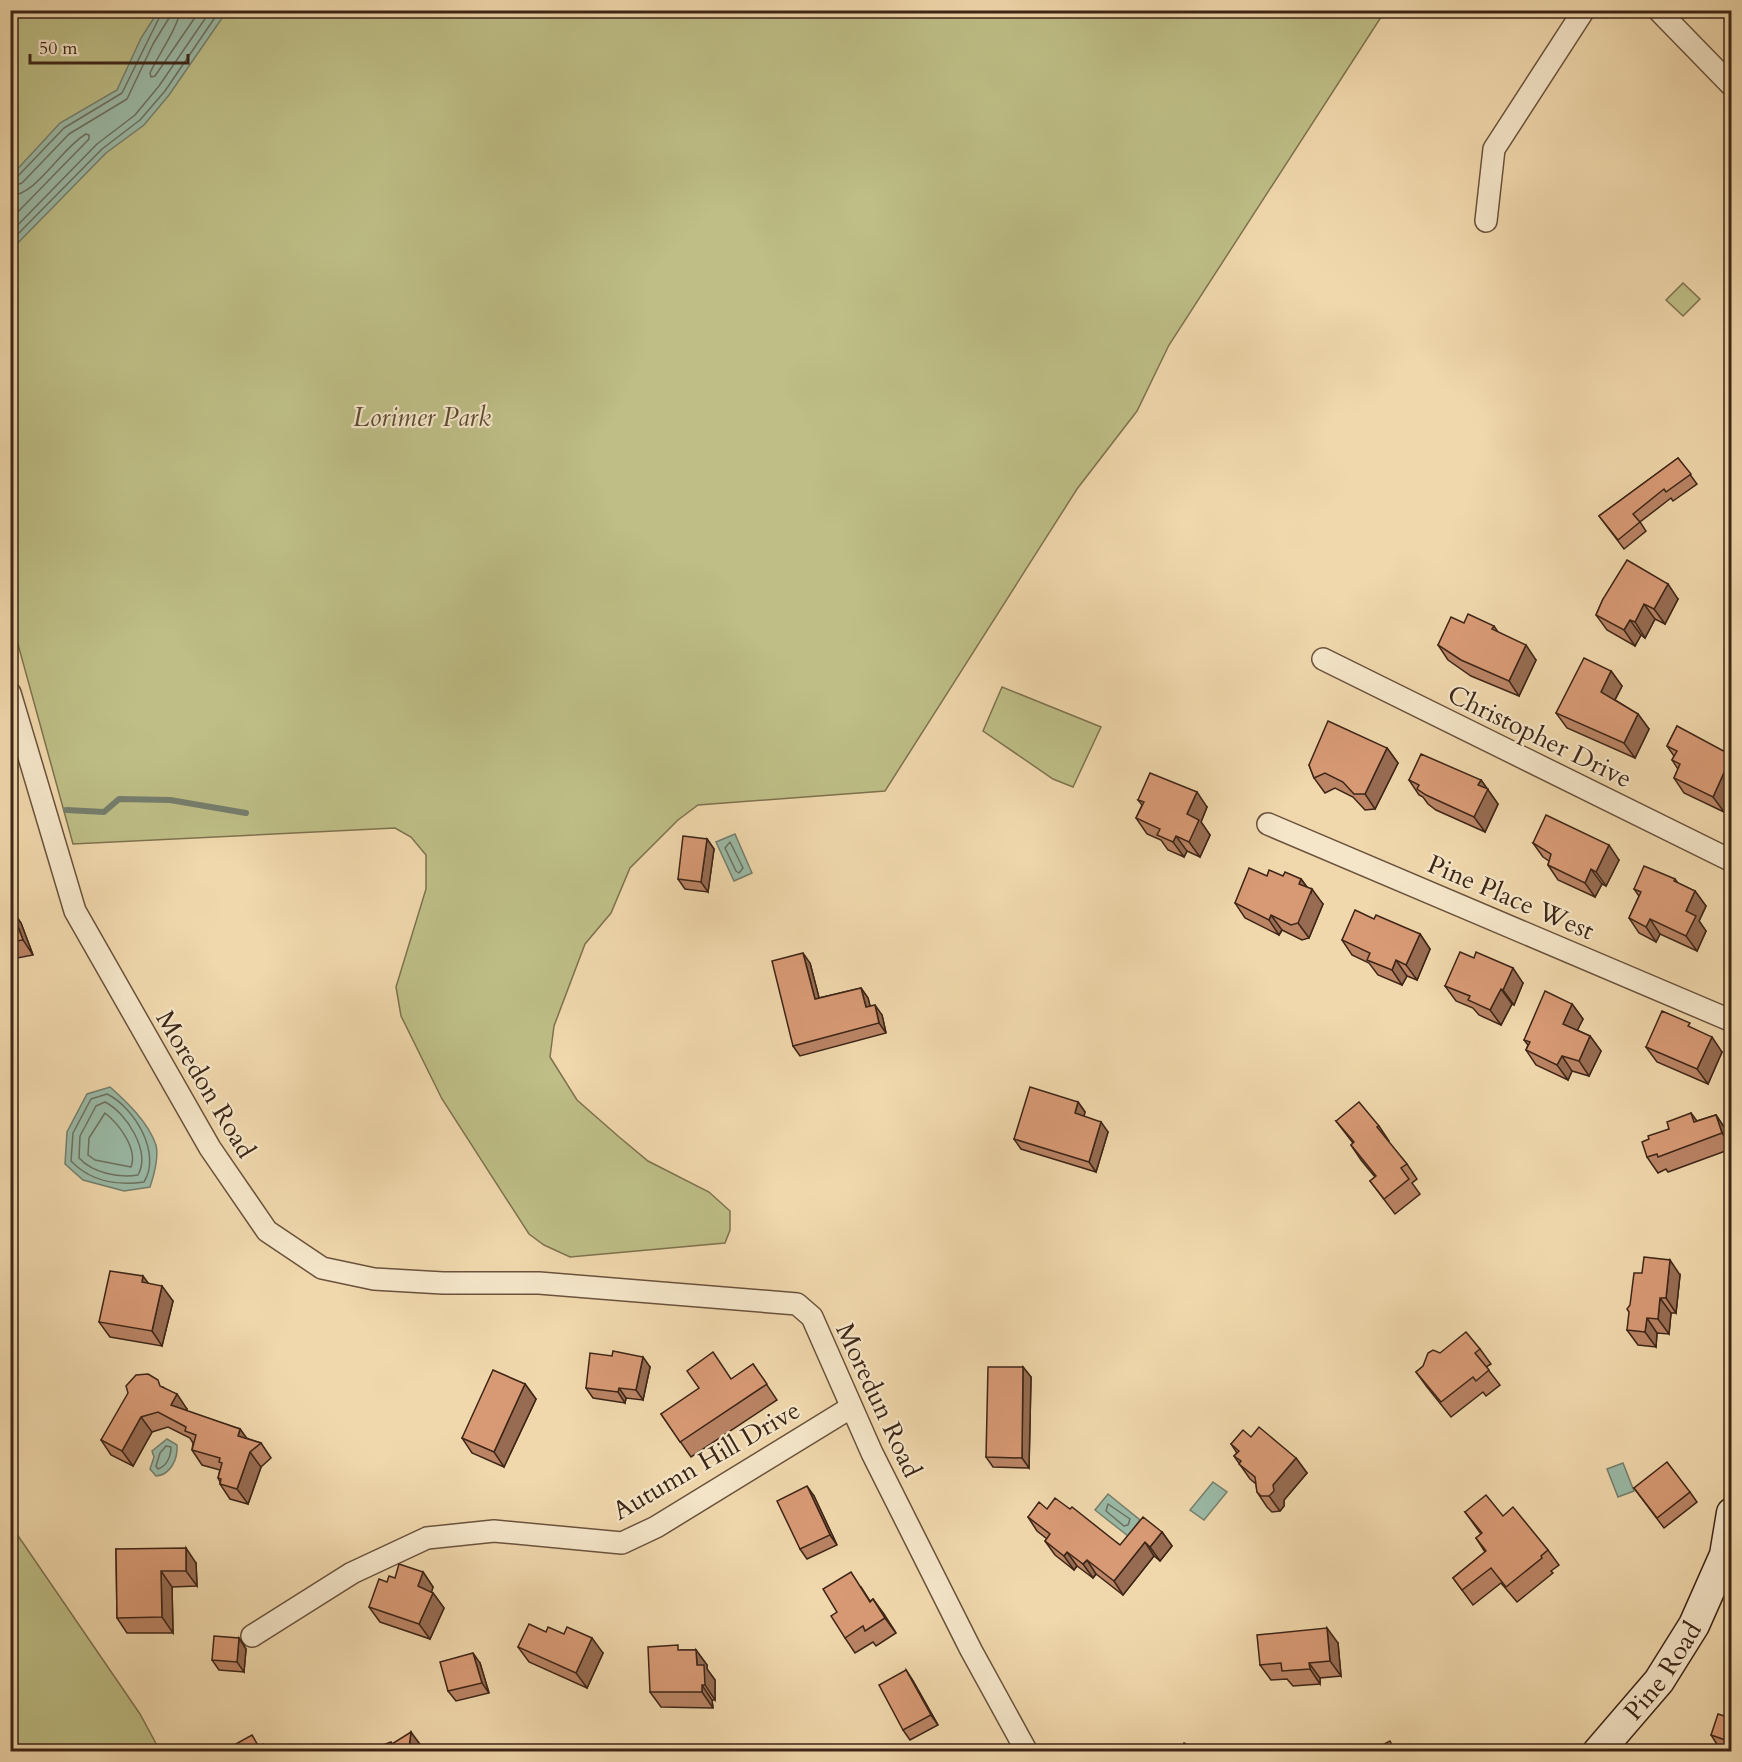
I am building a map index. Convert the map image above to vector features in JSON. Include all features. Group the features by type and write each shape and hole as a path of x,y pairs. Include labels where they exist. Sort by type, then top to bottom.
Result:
{"street":[{"path":"1485,221 1494,149 1584,10"},
{"path":"1659,10 1731,86"},
{"name":"Christopher Drive","path":"1323,659 1731,861"},
{"name":"Moredon Road","path":"10,693 75,911 210,1148 267,1231 322,1268 374,1279 443,1283 539,1283"},
{"name":"Pine Place West","path":"1268,824 1731,1021"},
{"name":"Moredun Road","path":"539,1283 796,1304 812,1317 850,1408 971,1650 1026,1752"},
{"name":"Autumn Hill Drive","path":"252,1636 352,1573 427,1538 494,1531 622,1543 656,1527 850,1408"},
{"name":"Pine Road","path":"1598,1752 1659,1681 1694,1625 1728,1556 1731,1513"}],"green space":[{"name":"Lorimer Park","path":"10,11 1385,11 1169,345 1137,411 1077,489 885,791 698,805 678,820 630,868 611,913 585,944 554,1026 550,1057 577,1100 618,1136 648,1161 709,1192 730,1211 730,1230 725,1243 570,1257 544,1245 529,1234 442,1099 401,1016 396,987 426,889 426,855 411,837 395,828 73,844 11,619"},
{"path":"1683,283 1700,299 1683,316 1666,300"},
{"path":"1002,687 1101,727 1073,787 1053,779 983,731"},
{"path":"10,1524 140,1714 160,1751 11,1751"}],"water":[{"path":"159,10 227,11 169,95 144,125 106,153 11,250 11,176 60,123 117,90 141,38"},
{"path":"735,834 752,873 734,881 716,842"},
{"path":"110,1087 142,1120 156,1145 156,1161 150,1187 124,1191 83,1180 65,1164 67,1132 87,1094"},
{"path":"167,1439 177,1445 175,1460 166,1473 156,1476 150,1469 154,1457 152,1451"},
{"path":"1623,1463 1634,1491 1618,1497 1607,1469"},
{"path":"1213,1482 1227,1492 1204,1520 1190,1510"},
{"path":"1108,1494 1140,1520 1128,1536 1095,1510"}],"building":[{"path":"1678,458 1691,474 1666,492 1664,489 1633,514 1640,522 1618,540 1599,516"},
{"path":"1627,560 1668,584 1654,609 1644,604 1635,622 1630,620 1624,630 1596,615"},
{"path":"1468,614 1494,626 1492,629 1526,645 1509,681 1461,660 1438,645 1451,617 1464,623"},
{"path":"1584,658 1611,671 1601,692 1638,714 1624,743 1556,713"},
{"path":"1328,721 1387,748 1365,794 1354,794 1343,782 1325,773 1314,778 1309,765"},
{"path":"1677,726 1731,755 1713,797 1674,778 1680,764 1672,760 1677,751 1667,746"},
{"path":"1421,754 1481,780 1478,785 1488,789 1474,817 1426,795 1417,789 1419,785 1409,780"},
{"path":"1150,773 1197,792 1187,814 1199,820 1189,842 1176,836 1173,842 1157,835 1160,829 1136,818 1144,802 1138,800"},
{"path":"1546,815 1609,845 1596,872 1591,869 1585,883 1548,865 1551,854 1533,843"},
{"path":"683,836 707,839 701,882 678,879"},
{"path":"1644,866 1675,879 1674,881 1695,891 1686,911 1696,916 1686,936 1650,919 1646,927 1629,918 1641,892 1634,889"},
{"path":"1249,868 1267,876 1269,870 1283,876 1285,872 1301,879 1299,884 1312,889 1298,923 1291,925 1271,915 1269,920 1235,903"},
{"path":"11,908 23,940 10,942"},
{"path":"1355,910 1374,919 1376,915 1420,934 1406,965 1396,960 1392,970 1367,960 1370,953 1342,940"},
{"path":"1460,952 1474,958 1476,952 1513,968 1490,1010 1468,1000 1470,996 1445,986"},
{"path":"803,953 815,999 861,988 866,1007 875,1005 879,1023 793,1046 772,961"},
{"path":"1545,991 1572,1004 1563,1024 1590,1036 1579,1061 1562,1056 1557,1065 1526,1050 1530,1042 1524,1040"},
{"path":"1662,1011 1690,1023 1688,1026 1712,1037 1697,1069 1646,1047"},
{"path":"1030,1087 1078,1102 1075,1113 1101,1122 1089,1162 1014,1139"},
{"path":"1359,1102 1407,1164 1401,1168 1409,1179 1384,1199 1370,1181 1376,1176 1351,1145 1354,1142 1336,1121"},
{"path":"1691,1113 1694,1122 1716,1115 1722,1133 1658,1157 1657,1154 1647,1157 1642,1142 1649,1139 1648,1136 1669,1129 1667,1122"},
{"path":"1644,1257 1670,1260 1666,1298 1660,1298 1658,1319 1647,1318 1645,1332 1627,1330 1629,1312 1627,1309 1630,1305 1634,1273 1642,1273"},
{"path":"110,1271 143,1276 142,1282 162,1286 152,1331 99,1322"},
{"path":"1466,1332 1480,1349 1475,1353 1489,1370 1476,1381 1473,1377 1441,1402 1416,1372 1423,1366 1428,1353 1433,1350 1440,1353"},
{"path":"613,1351 643,1357 636,1390 619,1388 618,1392 586,1388 590,1353 612,1356"},
{"path":"713,1352 731,1379 753,1364 767,1384 680,1442 661,1414 699,1388 687,1371"},
{"path":"988,1367 1023,1367 1022,1458 986,1457"},
{"path":"493,1370 525,1384 494,1452 462,1438"},
{"path":"148,1374 158,1380 160,1386 177,1394 171,1405 240,1429 238,1436 261,1443 250,1452 237,1489 220,1484 221,1479 218,1478 222,1463 219,1462 220,1458 192,1450 196,1435 185,1431 186,1427 158,1412 141,1417 122,1451 101,1440 128,1393 126,1386 136,1375"},
{"path":"1259,1427 1296,1458 1273,1485 1274,1491 1269,1496 1261,1496 1257,1492 1255,1477 1239,1464 1241,1461 1234,1456 1239,1451 1231,1444 1243,1430 1251,1437"},
{"path":"1667,1462 1690,1492 1657,1518 1634,1488"},
{"path":"807,1486 830,1535 800,1549 777,1501"},
{"path":"1486,1495 1503,1516 1513,1507 1548,1550 1541,1556 1542,1558 1506,1587 1491,1568 1462,1590 1453,1578 1486,1551 1476,1538 1482,1533 1465,1512"},
{"path":"1055,1498 1070,1509 1072,1507 1120,1545 1143,1517 1162,1532 1150,1547 1145,1542 1114,1581 1087,1560 1083,1564 1067,1552 1064,1556 1045,1541 1050,1534 1028,1517 1039,1502 1047,1509"},
{"path":"186,1548 186,1571 161,1571 162,1617 117,1618 116,1549"},
{"path":"399,1564 423,1572 418,1586 433,1593 419,1624 369,1607 379,1579 387,1582 389,1576 395,1578"},
{"path":"851,1572 870,1602 873,1599 885,1618 865,1631 863,1626 845,1638 831,1616 837,1612 823,1589"},
{"path":"529,1624 546,1632 548,1627 564,1634 567,1627 592,1638 576,1673 518,1647"},
{"path":"1327,1628 1330,1661 1309,1663 1310,1669 1282,1671 1281,1663 1260,1665 1257,1635"},
{"path":"214,1636 239,1638 237,1662 212,1660"},
{"path":"678,1645 678,1650 696,1650 697,1665 704,1665 705,1685 702,1685 702,1692 650,1692 648,1647"},
{"path":"473,1653 482,1683 448,1691 440,1662"},
{"path":"906,1670 931,1715 903,1730 879,1685"},
{"path":"1718,1714 1731,1718 1731,1742 1711,1735"},
{"path":"411,1732 409,1748 411,1752 363,1752 370,1747 373,1751 391,1742 392,1744"},
{"path":"252,1735 259,1747 263,1744 268,1752 225,1752 225,1750"},
{"path":"1390,1741 1396,1752 1371,1752 1371,1751"},
{"path":"1184,1743 1199,1752 1180,1752"}],"waterway":[{"path":"66,810 104,812 119,799 170,800 246,813"}]}
